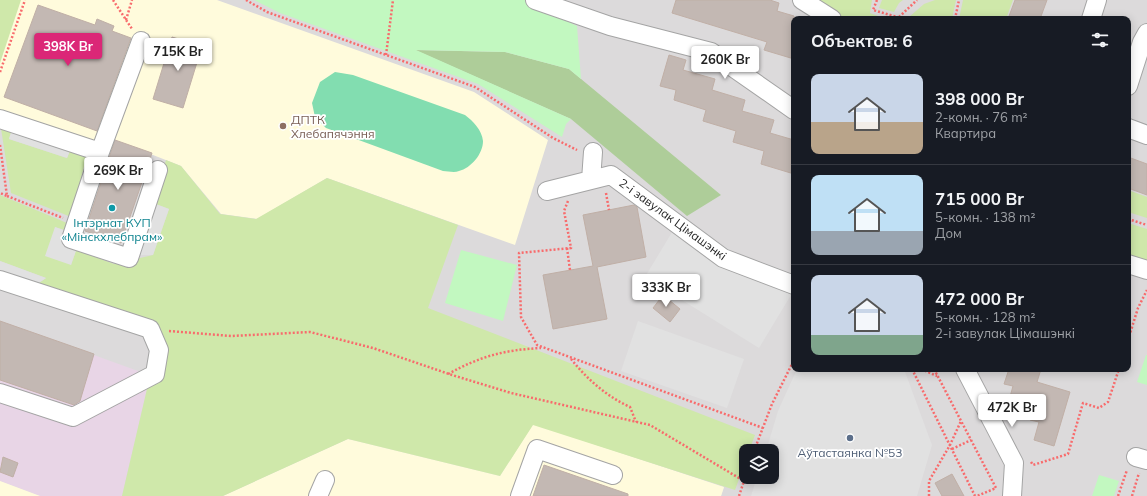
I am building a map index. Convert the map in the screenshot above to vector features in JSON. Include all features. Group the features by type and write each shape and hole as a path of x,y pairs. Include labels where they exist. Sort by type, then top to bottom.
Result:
{"street":[{"path":"535,0 610,26 711,52 791,108"},
{"path":"802,0 827,16"},
{"path":"1092,16 1097,0"},
{"path":"1131,73 1139,37"},
{"path":"141,41 100,152 71,239 129,258 158,170"},
{"path":"0,119 100,152"},
{"path":"1131,129 1147,135"},
{"path":"547,192 583,182 585,154"},
{"name":"2-і завулак Цімашэнкі","path":"583,182 611,175 723,258 791,284"},
{"path":"1131,265 1147,270"},
{"path":"0,280 150,329 159,350 155,374 73,417 0,393"},
{"path":"967,372 1014,463 1012,496"},
{"path":"520,496 537,449 613,475"}],"path":[{"path":"0,72 25,0"},
{"path":"113,0 141,41"},
{"path":"126,20 132,0"},
{"path":"246,0 268,12 475,86 553,138 577,148 585,154"},
{"path":"386,55 393,0"},
{"path":"877,0 873,10 895,16"},
{"path":"900,16 917,0"},
{"path":"956,16 959,0"},
{"path":"0,145 7,196"},
{"path":"583,182 564,211 571,248 519,253 521,317 537,345 763,428"},
{"path":"0,193 76,223"},
{"path":"1131,220 1147,225"},
{"path":"567,248 570,270"},
{"path":"1131,330 1138,308 1147,290"},
{"path":"150,329 231,336 310,332 373,348 448,374 511,393 650,426 739,478"},
{"path":"448,374 474,360 514,350 542,348"},
{"path":"571,358 585,376 616,401 630,407 636,422"},
{"path":"757,444 772,404 791,366"},
{"path":"914,372 976,496 996,488 935,372"},
{"path":"928,372 937,376"},
{"path":"1029,458 1033,465 1068,454 1083,403 1099,408 1108,402 1118,372"},
{"path":"929,496 929,481 950,445 960,421"},
{"path":"952,450 971,440"},
{"path":"1132,496 1142,459"},
{"path":"1118,496 1124,477"},
{"path":"739,496 743,484"}],"shaded area":[{"path":"0,0 1147,0 1147,496 721,496 724,487 348,439 223,496 40,496 0,481"},
{"name":"ДПТК Хлебапячэння","path":"0,0 217,0 474,92 548,140 515,245 327,178 257,219 221,214 181,166 115,140 111,151 0,112"},
{"path":"14,123 73,143 67,158 9,139"},
{"path":"153,203 169,209 153,255 136,255"},
{"path":"680,219 791,288 791,295 759,348 645,277"},
{"path":"55,227 69,232 77,248 71,265 45,256"},
{"path":"0,261 46,278 36,285 0,273"},
{"path":"0,321 138,371 147,389 122,496 40,496 0,481"},
{"path":"638,321 744,359 727,408 621,371"},
{"name":"Аўтастаянка №53","path":"796,372 905,372 932,445 917,496 751,496 755,484 779,484 779,444 768,444 778,411"},
{"path":"533,424 724,487 721,496 223,496 348,439 500,476"},
{"path":"0,481 40,496 0,496"}],"green space":[{"path":"0,0 21,0 0,63"},
{"path":"254,0 528,0 544,10 577,26 581,79 569,69 505,52 416,50 571,119 566,124 562,137 478,84 280,13"},
{"path":"813,0 872,0 870,13 878,16 836,16"},
{"path":"882,0 903,0 899,3 894,12 879,8"},
{"path":"935,0 956,0 953,16 910,16 924,4"},
{"path":"963,0 1013,0 1007,16 960,16"},
{"path":"415,50 505,52 569,69 721,195 687,216 571,119"},
{"path":"335,72 353,75 465,115 477,126 483,141 481,151 476,160 468,167 457,172 443,171 326,128 315,117 312,103 320,82"},
{"path":"0,122 13,127 9,139 67,158 72,146 88,151 71,217 11,193"},
{"path":"166,160 181,166 220,214 256,219 327,178 458,225 428,308 755,435 752,444 739,444 739,479 735,490 533,425 500,476 348,439 223,496 122,496 147,389 158,376 148,323 36,285 46,278 0,261 0,195 67,223 64,230 55,227 71,265 76,250 114,264 153,255 169,209 153,203"},
{"path":"1131,191 1147,197 1147,218 1131,213"},
{"path":"1131,224 1147,229 1147,261 1131,257"},
{"path":"461,250 517,265 503,321 445,303"},
{"path":"1147,355 1147,385 1137,382"},
{"path":"1099,475 1119,481 1114,496 1092,496"}],"building":[{"path":"676,0 770,0 779,3 777,11 794,16 791,16 791,58 764,50 767,42 672,13"},
{"path":"1015,0 1047,0 1041,16 1009,16"},
{"path":"38,5 95,25 97,19 114,26 112,31 131,38 97,131 4,97"},
{"path":"172,37 202,46 183,108 153,99"},
{"path":"669,55 686,60 683,70 715,79 712,90 745,100 742,111 774,120 770,133 791,139 791,173 761,164 764,151 733,142 736,131 703,121 706,110 674,100 676,90 660,86"},
{"name":"Інтэрнат КУП «Мінскхлебпрам»","path":"115,140 152,153 121,243 85,231"},
{"path":"1131,158 1147,164 1147,195 1131,189"},
{"path":"634,205 637,207 646,257 597,267 607,319 553,329 543,275 593,266 583,215"},
{"path":"663,295 680,309 670,322 653,308"},
{"path":"0,321 94,354 80,401 74,405 0,380"},
{"path":"1008,372 1040,372 1037,382 1070,392 1054,446 1034,440 1039,422 1030,420 1033,411 1008,404 1013,386 1004,384"},
{"path":"3,457 18,463 13,477 0,472"},
{"path":"544,465 628,494 628,496 533,496"},
{"path":"952,474 964,496 942,496 935,483"}],"place":[{"name":"ДПТК Хлебапячэння","path":"283,126"},
{"name":"Інтэрнат КУП «Мінскхлебпрам»","path":"112,208"},
{"name":"Аўтастаянка №53","path":"850,438"}]}
